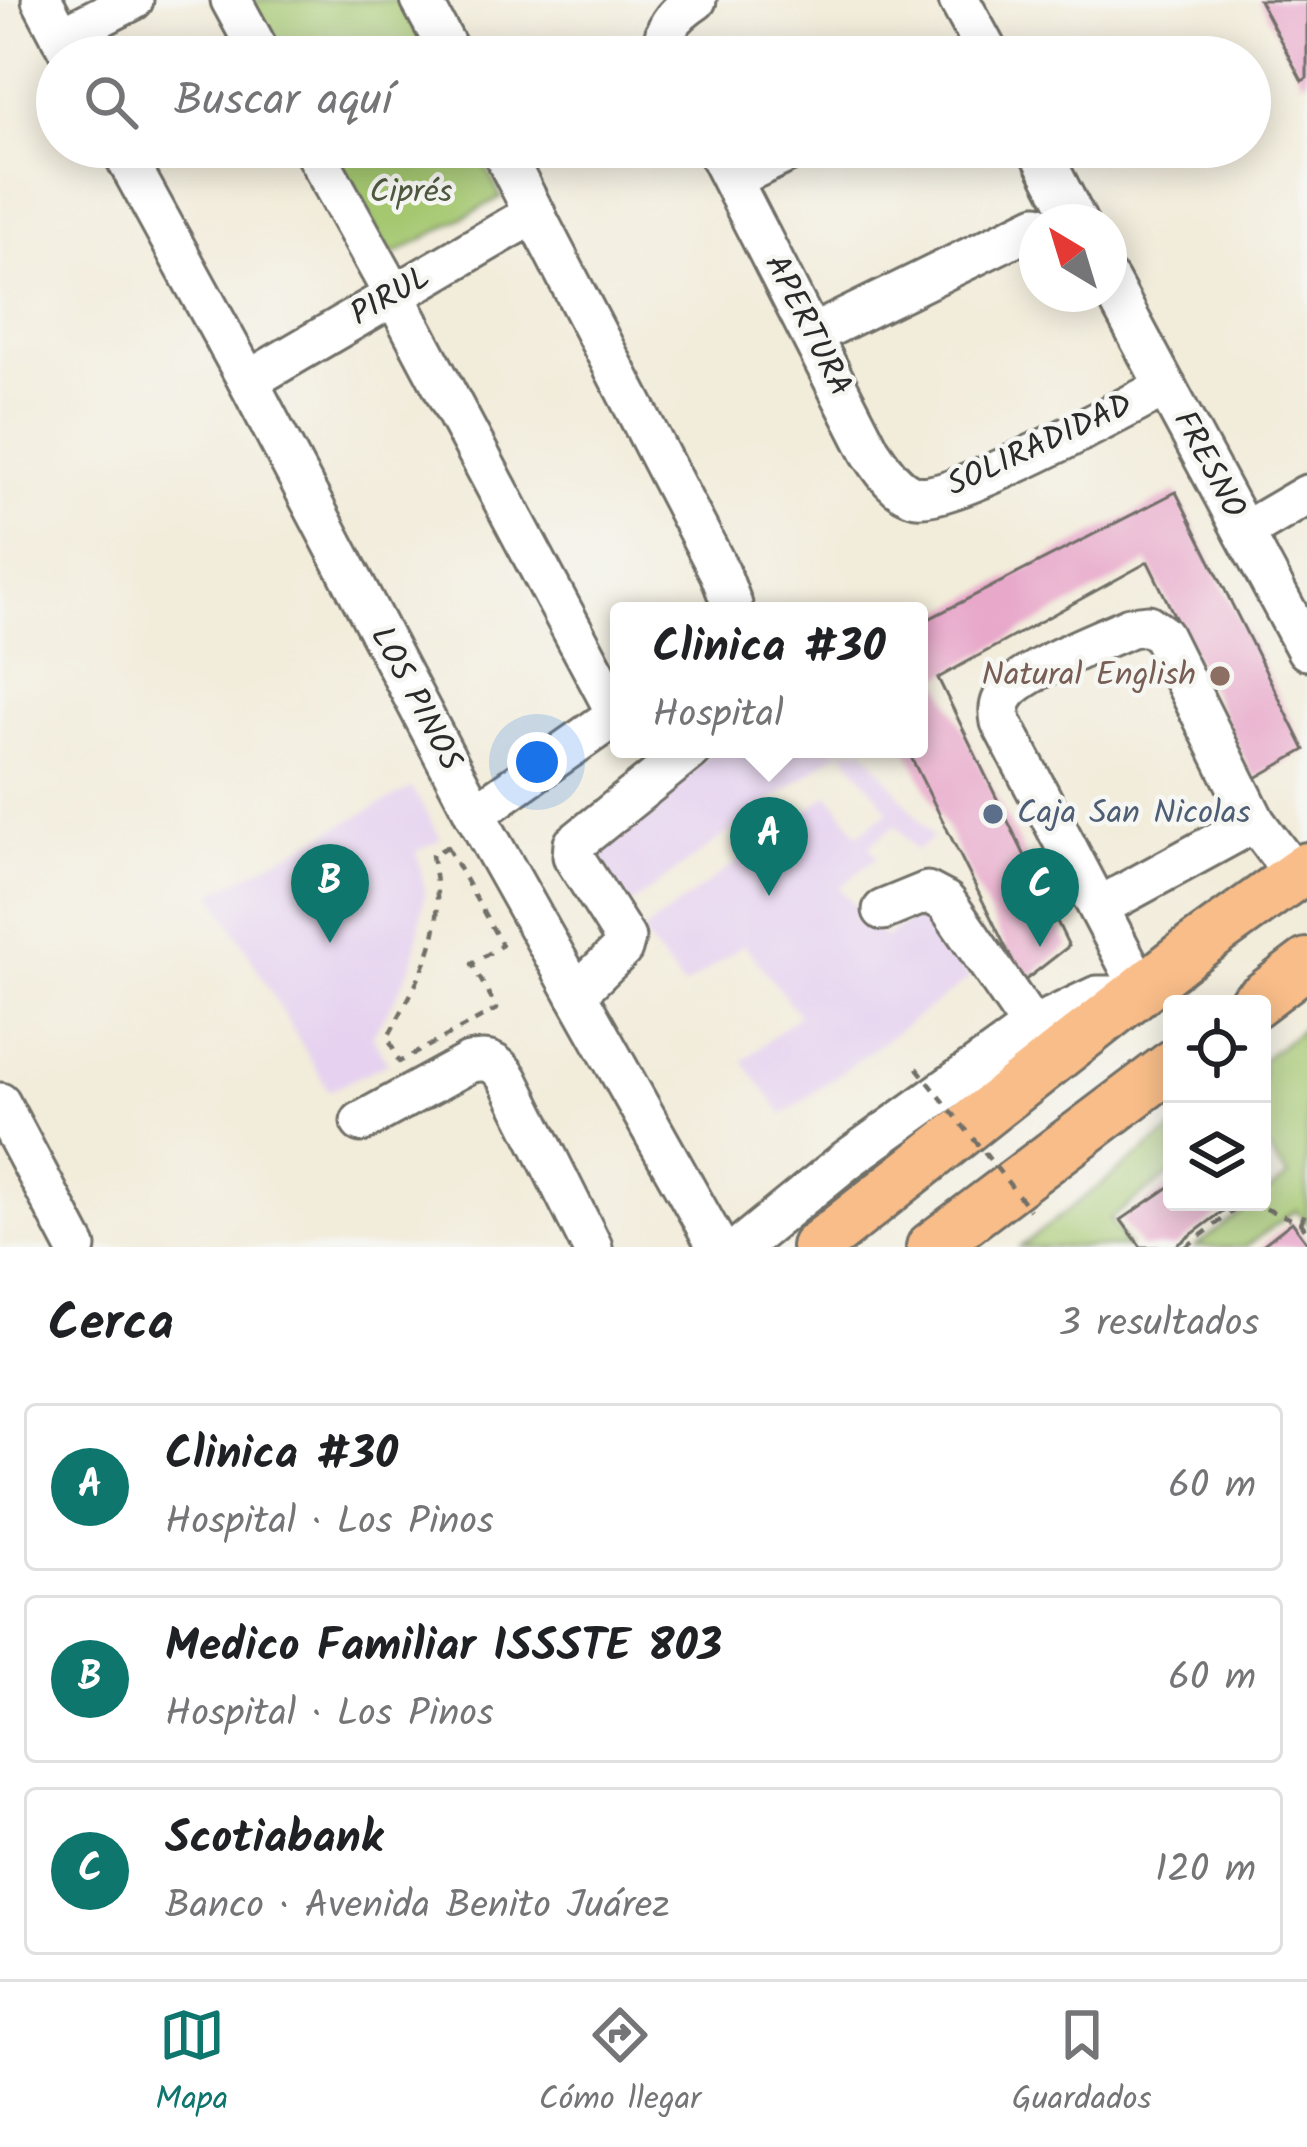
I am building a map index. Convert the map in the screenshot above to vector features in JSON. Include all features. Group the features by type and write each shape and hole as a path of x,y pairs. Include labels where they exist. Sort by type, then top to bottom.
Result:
{"main road":[{"path":"816,1247 1194,948 1301,871"},
{"path":"1264,995 1307,963"},
{"path":"905,1179 935,1246 1163,1072"}],"street":[{"path":"42,0 61,36"},
{"path":"82,36 133,0"},
{"path":"231,0 251,36"},
{"path":"422,0 441,36"},
{"path":"669,36 675,17 696,0"},
{"path":"959,0 979,36"},
{"name":"LOS PINOS","path":"131,168 476,814 718,1247"},
{"path":"324,168 610,699"},
{"path":"511,168 732,602"},
{"name":"APERTURA","path":"727,168 870,451 912,496"},
{"path":"1043,168 1053,204"},
{"name":"PIRUL","path":"248,382 536,213"},
{"path":"812,335 1019,237"},
{"name":"FRESNO","path":"1126,312 1307,650"},
{"name":"SOLIRADIDAD","path":"912,496 930,496 979,480 1166,388"},
{"path":"1244,532 1307,495"},
{"path":"740,1247 848,1159 1032,1027 1097,995 1139,994 1001,722 1002,700 1016,683 1130,627 1155,628 1168,645 1255,822 1301,871"},
{"path":"476,814 610,720"},
{"path":"576,994 622,949 625,938 573,856 574,844 681,758"},
{"path":"1099,908 1255,822"},
{"path":"883,910 927,892 946,902 1032,1027"},
{"path":"361,1122 470,1063 488,1060 497,1064 592,1247"},
{"path":"0,1103 76,1247"}],"path":[{"path":"447,848 502,945 472,964 497,1009 399,1062 388,1037 424,966 436,929 432,855 447,848"},
{"path":"917,1068 1030,1210"},
{"path":"1300,1223 1307,1208"},
{"path":"1186,1247 1240,1211"},
{"path":"1271,1211 1300,1223 1307,1232"}],"shaded area":[{"path":"704,758 830,758 630,905 584,846"},
{"path":"849,758 872,758 933,838 916,851 896,825 869,846 877,857 839,888 885,938 919,912 970,978 783,1115 743,1061 799,1015 744,944 684,987 641,933 829,794 858,834 889,811"},
{"path":"412,788 441,839 417,851 425,892 414,959 372,1035 387,1063 329,1091 213,893"}],"green space":[{"path":"241,0 401,0 419,36 262,36"},
{"name":"Ciprés","path":"339,168 486,168 501,197 391,256"},
{"path":"1307,1025 1307,1224 1296,1210 1245,1247 1195,1247 1243,1211 1271,1211 1271,1189 1288,1177 1271,1153 1271,1053"},
{"path":"1163,1137 1163,1180 1110,1219 1128,1247 1020,1247"}],"building":[{"path":"1259,0 1307,0 1307,78 1302,81"},
{"path":"1176,492 1305,750 1254,779 1148,562 938,678 1069,946 1023,982 911,758 928,758 928,619"},
{"path":"1163,1191 1163,1211 1223,1211 1175,1247 1141,1247 1121,1220"},
{"path":"1292,1222 1307,1247 1260,1247"}],"place":[{"name":"Natural English","path":"1220,676"},
{"name":"Caja San Nicolas","path":"993,814"},
{"name":"Clinica #30","path":"769,896"},
{"name":"Medico Familiar ISSSTE 803","path":"330,943"},
{"name":"Scotiabank","path":"1040,947"}]}
